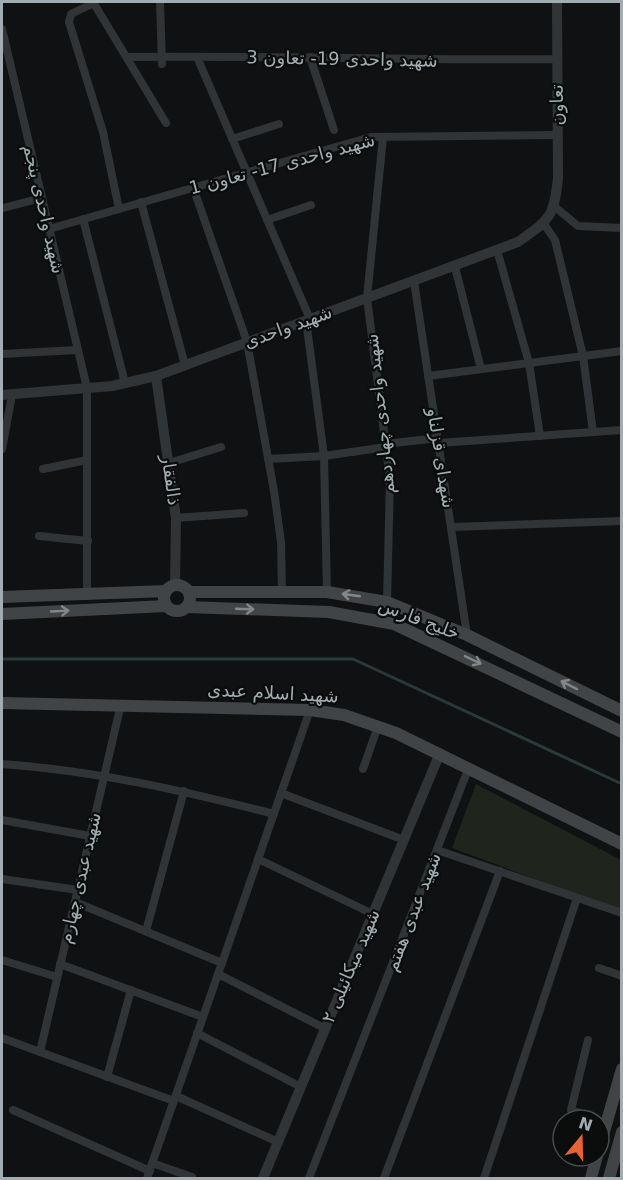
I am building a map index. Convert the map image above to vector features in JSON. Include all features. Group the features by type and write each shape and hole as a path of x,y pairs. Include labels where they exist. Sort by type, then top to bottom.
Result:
{"main road":[{"path":"2,597 87,596 183,586 189,592 190,600 187,607 176,612 166,606 2,614"},
{"path":"166,606 164,598 170,588"},
{"path":"189,592 327,592 387,602 467,634 621,711"},
{"name":"خلیج فارس","path":"187,607 328,612 394,624 621,732"},
{"name":"شهید اسلام عبدی","path":"2,703 310,710 344,715 378,726 440,753 545,808 621,844"},
{"path":"610,1108 621,1069"},
{"path":"609,1179 621,1132"}],"street":[{"path":"119,208 103,132 69,22 71,14 94,2 165,123"},
{"path":"160,2 162,60"},
{"name":"تعاون","path":"555,207 558,178 557,2"},
{"name":"شهید واحدی پنجم","path":"2,29 87,388 87,596"},
{"name":"شهید واحدی 19- تعاون 3","path":"127,57 162,60 197,57 310,57 404,61 557,59"},
{"path":"197,57 308,320 324,456 327,592"},
{"path":"310,57 334,130"},
{"path":"232,140 279,124"},
{"name":"شهید واحدی 17- تعاون 1","path":"49,229 371,137 558,135"},
{"name":"شهید واحدی چهاردهم","path":"383,137 367,298 390,480 387,602"},
{"path":"193,187 247,342 281,542 282,592"},
{"path":"3,208 41,198"},
{"path":"141,202 185,365"},
{"path":"267,220 311,205"},
{"path":"555,207 578,225 621,228"},
{"name":"شهید واحدی","path":"7,395 87,388 156,376 518,242 544,224 555,207"},
{"path":"83,219 125,383"},
{"path":"544,224 555,240 583,356 593,432"},
{"path":"497,250 529,363 540,436"},
{"path":"455,267 481,369"},
{"name":"شهدای قزلناو","path":"414,281 467,634"},
{"path":"2,354 78,350"},
{"path":"428,376 621,351"},
{"name":"ذالفقار","path":"156,376 176,518 170,588"},
{"path":"2,449 7,395"},
{"path":"268,459 324,456 439,440 621,430"},
{"path":"169,464 221,447"},
{"path":"43,469 87,460"},
{"path":"176,518 244,513"},
{"path":"452,527 621,520"},
{"path":"39,536 88,541"},
{"name":"شهید عبدی چهارم","path":"40,1052 121,704"},
{"path":"150,1171 310,710"},
{"path":"363,769 378,726"},
{"name":"شهید میکائیلی ۲","path":"263,1179 440,753"},
{"path":"2,764 104,776 184,791 274,814"},
{"name":"شهید عبدی هفتم","path":"309,1179 469,767"},
{"path":"146,932 184,791"},
{"path":"281,794 404,840"},
{"path":"2,820 90,836"},
{"path":"437,850 621,913"},
{"path":"258,859 373,914"},
{"path":"384,1179 500,871"},
{"path":"2,879 78,890"},
{"path":"484,1179 577,898"},
{"path":"75,902 222,963"},
{"path":"2,960 57,977"},
{"path":"60,964 203,1017"},
{"path":"599,968 621,976"},
{"path":"218,974 326,1029"},
{"path":"107,1077 131,990"},
{"path":"197,1033 301,1087"},
{"path":"2,1038 107,1077 175,1099 278,1142"},
{"path":"571,1108 588,1040"},
{"path":"13,1110 150,1171 192,1177"}],"shaded area":[{"path":"476,784 621,860 621,911 452,848"}],"waterway":[{"path":"2,659 353,659 622,784"}]}
